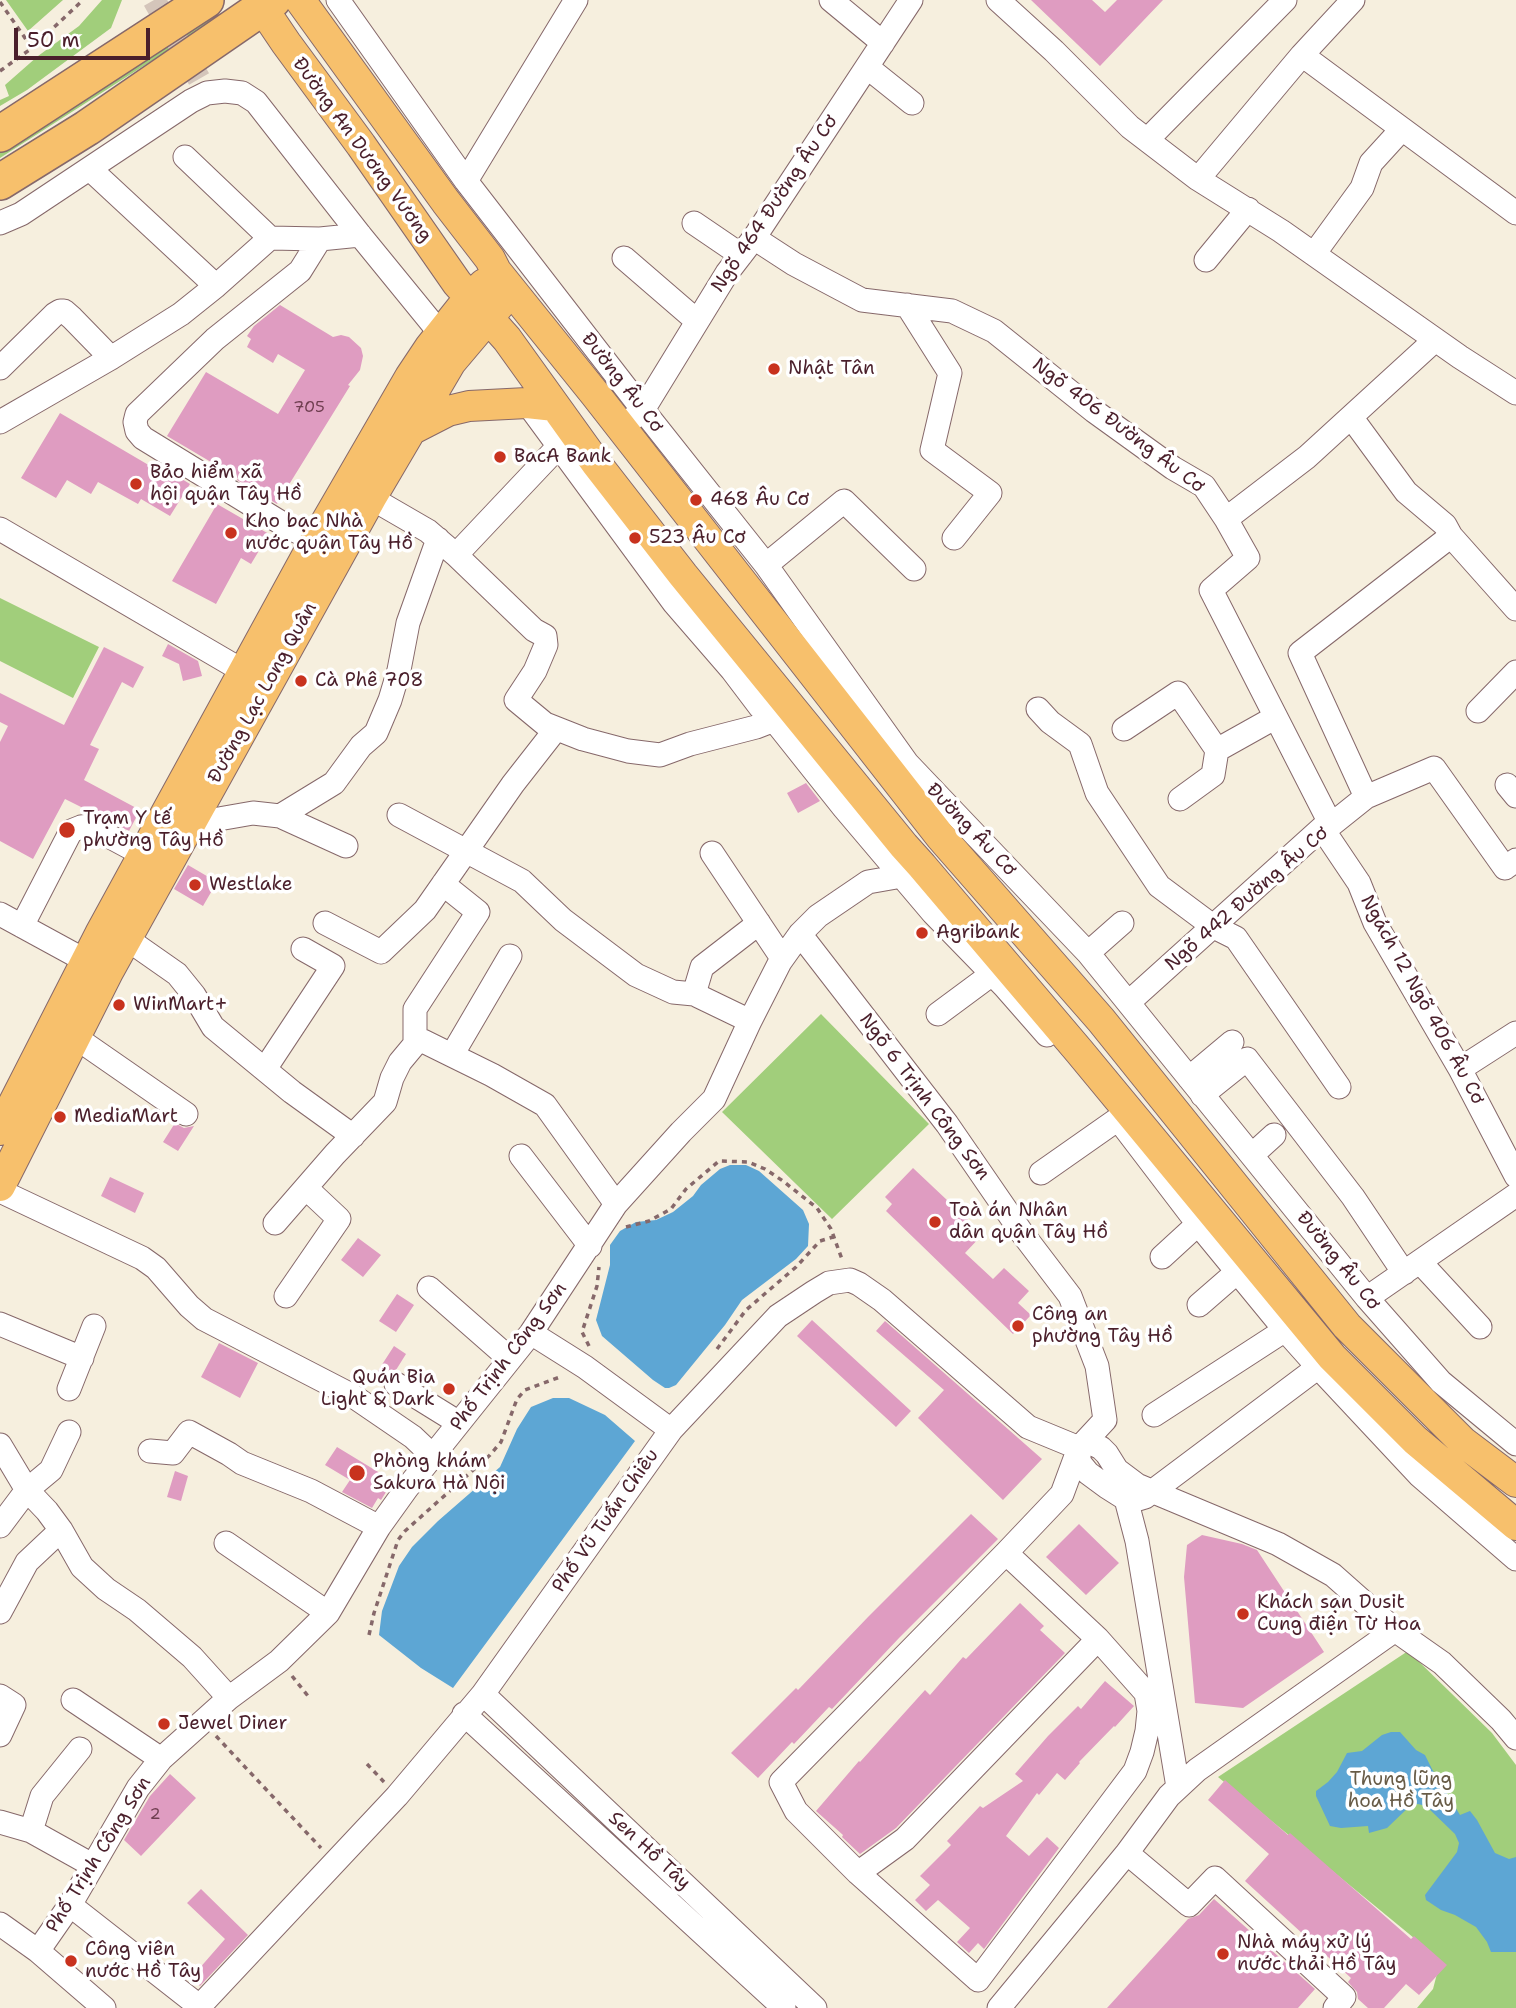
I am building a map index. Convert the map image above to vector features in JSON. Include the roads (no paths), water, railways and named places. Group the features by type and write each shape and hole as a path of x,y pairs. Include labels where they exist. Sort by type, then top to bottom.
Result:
{"highway":[{"path":"0,134 206,0"},
{"path":"0,182 87,128 264,2"}],"main road":[{"name":"Đường An Dương Vương","path":"300,0 504,281"},
{"name":"Đường An Dương Vương","path":"264,2 478,308"},
{"name":"Đường Lạc Long Quân","path":"0,1186 75,1037 97,967 144,855 315,541 410,377 440,333 478,308 504,281"},
{"name":"Đường Âu Cơ","path":"504,281 632,419 931,824 1101,1020 1347,1326 1463,1441 1516,1482"},
{"name":"Đường Lạc Long Quân","path":"0,1130 97,967 127,939 371,498 451,362 478,308"},
{"path":"478,308 507,339 541,405 596,463 675,565 904,846 1063,1031 1325,1362 1516,1525"},
{"path":"409,431 448,411 469,406 541,405"},
{"path":"904,846 931,824"}],"street":[{"path":"338,0 466,181 576,0"},
{"path":"831,0 883,43"},
{"name":"Ngõ 464 Đường Âu Cơ","path":"632,419 911,0"},
{"path":"998,0 1130,127 1198,179 1248,209 1435,340 1516,393"},
{"path":"1147,139 1285,0"},
{"path":"1198,179 1302,55 1353,0"},
{"path":"1302,55 1516,213"},
{"path":"867,67 912,103"},
{"path":"0,223 22,214 191,101 207,93 242,93 256,102 440,333"},
{"path":"1314,254 1362,188 1371,163 1402,128"},
{"path":"185,157 270,237 320,239 360,235"},
{"path":"90,169 216,286"},
{"name":"Đường Âu Cơ","path":"466,181 632,419 766,565 907,763 1088,953 1367,1298 1441,1382 1516,1444"},
{"path":"1206,260 1248,209"},
{"name":"Ngõ 406 Đường Âu Cơ","path":"694,223 794,264 862,300 952,311 994,331 1094,411 1173,468 1204,486 1248,558 1211,590 1276,717 1326,827"},
{"path":"0,422 181,314 270,237"},
{"path":"315,541 143,438 135,422 137,414 215,339 300,271 320,239"},
{"path":"624,258 697,321"},
{"path":"906,305 950,373 932,450 990,493 954,538"},
{"path":"0,368 60,311 72,318 111,358"},
{"path":"1226,519 1307,457 1435,340"},
{"path":"541,405 558,447 674,604 732,670 760,707 774,720 933,913 992,974 1118,1119 1198,1224 1285,1330 1325,1362 1419,1475 1516,1559"},
{"path":"1351,417 1406,492 1445,525 1451,536 1516,609"},
{"path":"456,555 558,447"},
{"path":"371,498 438,539 534,630 545,636 547,645 535,671 516,700 545,724 594,742 628,751 660,755 774,720"},
{"path":"766,565 844,501 914,569"},
{"path":"0,529 243,671"},
{"path":"1366,797 1300,653 1451,536"},
{"path":"280,816 334,783 360,746 376,733 390,700 408,623 438,539"},
{"path":"1478,711 1516,672"},
{"path":"1124,729 1178,693 1217,750 1213,775 1180,799"},
{"path":"1038,709 1050,722 1080,744 1097,793 1159,886 1214,927 1236,938 1339,1087"},
{"path":"1217,750 1276,717"},
{"path":"325,923 381,953 425,910 556,729"},
{"name":"Ngõ 442 Đường Âu Cơ","path":"1129,1002 1326,827 1366,797 1434,768 1505,868 1516,860"},
{"path":"190,824 253,814 280,816 346,846"},
{"path":"399,815 522,881 563,920 636,975 673,992 694,994 750,1021"},
{"path":"22,926 71,831 90,826 144,855"},
{"name":"Ngách 12 Ngõ 406 Âu Cơ","path":"1326,827 1359,883 1375,923 1460,1069 1516,1175"},
{"path":"712,853 782,958"},
{"name":"Phố Trịnh Công Sơn","path":"38,1951 70,1905 138,1788 161,1759 229,1698 279,1661 328,1613 379,1527 594,1254 616,1204 714,1099 782,958 800,934 818,916 868,882 902,876"},
{"path":"415,1044 415,1009 478,912 443,884"},
{"path":"0,914 97,967"},
{"path":"694,994 702,967 759,923"},
{"path":"1088,953 1122,923"},
{"name":"Ngõ 6 Trịnh Công Sơn","path":"800,934 947,1124 1022,1233 1070,1296 1097,1366 1105,1420 1079,1448"},
{"path":"127,939 177,974 194,995 213,1027 323,1116 353,1136"},
{"path":"265,1069 333,966 303,949"},
{"path":"452,1055 510,956"},
{"path":"937,1014 992,974"},
{"path":"1460,1069 1516,1033"},
{"path":"75,1037 186,1114"},
{"path":"275,1223 385,1102 400,1062 415,1044 423,1041 545,1105 616,1204"},
{"path":"1196,1087 1232,1042"},
{"path":"1196,1087 1247,1059 1353,1198 1412,1267 1480,1326"},
{"path":"1041,1173 1118,1119"},
{"path":"1252,1155 1274,1135"},
{"path":"521,1156 594,1254"},
{"path":"286,1296 339,1219 306,1188"},
{"path":"0,1191 142,1258 156,1268 204,1319 353,1396 413,1437 433,1456"},
{"path":"1367,1298 1516,1195"},
{"path":"1162,1256 1198,1224"},
{"path":"1199,1305 1237,1272"},
{"name":"Phố Vũ Tuấn Chiêu","path":"199,2007 397,1796 483,1694 671,1430 778,1316 829,1283 850,1280 859,1284 882,1300 1028,1427 1079,1448"},
{"path":"429,1288 510,1359"},
{"path":"0,1324 82,1358"},
{"path":"69,1388 94,1326"},
{"path":"1154,1416 1285,1330"},
{"path":"531,1333 585,1367 671,1430"},
{"path":"1079,1448 1079,1462 1107,1488 1126,1499 1145,1497 1325,1362"},
{"path":"396,1384 459,1423"},
{"path":"0,1526 27,1490 51,1470 69,1432"},
{"path":"150,1451 173,1453 189,1432 242,1464 311,1491 379,1527"},
{"path":"1006,1553 1098,1639 1146,1693 1149,1711 1142,1752 1135,1771 978,1980 858,1873 796,1811 781,1782 1062,1493 1079,1448 1085,1444 1101,1448 1126,1479 1278,1544 1333,1575 1395,1630 1442,1663 1516,1738"},
{"path":"0,1445 27,1490 61,1530 82,1567 106,1589 137,1609 192,1657 229,1698"},
{"path":"1126,1499 1137,1541 1178,1787"},
{"path":"0,1612 27,1562 61,1530"},
{"path":"226,1543 328,1613"},
{"path":"999,2008 1178,1787 1197,1770 1395,1630"},
{"path":"858,1873 905,1839 1098,1639"},
{"name":"Sen Hồ Tây","path":"483,1694 815,2008"},
{"path":"74,1700 161,1759"},
{"path":"0,1735 7,1701"},
{"name":"Sen Hồ Tây","path":"464,1714 784,2008"},
{"path":"31,1831 41,1796 80,1749"},
{"path":"0,1822 31,1831 92,1865"},
{"path":"1127,1853 1189,1905 1215,1878 1344,1997 1335,2008"},
{"path":"70,1905 199,2007"},
{"path":"0,1924 38,1951 104,2008"}],"water":[{"path":"730,1165 746,1165 759,1171 803,1210 809,1224 808,1246 796,1259 742,1300 676,1385 665,1388 602,1336 596,1320 610,1265 610,1245 620,1231 636,1222 656,1220 673,1212 720,1169"},
{"path":"553,1398 569,1398 605,1415 635,1441 453,1688 421,1668 379,1635 382,1611 399,1566 412,1547 500,1467 517,1429 531,1407"},
{"path":"1400,1732 1416,1750 1425,1755 1460,1815 1470,1811 1495,1853 1509,1859 1516,1857 1516,1952 1491,1952 1476,1927 1426,1900 1425,1895 1457,1852 1459,1843 1455,1834 1426,1806 1411,1805 1387,1828 1369,1833 1368,1826 1330,1826 1316,1791 1337,1772 1347,1753 1362,1751 1382,1735"}],"tunnel":[{"path":"154,0 207,93"}],"place":[{"name":"Nhật Tân","path":"774,369"},
{"name":"BacA Bank","path":"500,457"},
{"name":"Bảo hiểm xã hội quận Tây Hồ","path":"136,484"},
{"name":"468 Âu Cơ","path":"696,500"},
{"name":"Kho bạc Nhà nước quận Tây Hồ","path":"231,533"},
{"name":"523 Âu Cơ","path":"635,538"},
{"name":"Cà Phê 708","path":"301,681"},
{"name":"Trạm Y tế phường Tây Hồ","path":"67,830"},
{"name":"Westlake","path":"195,885"},
{"name":"Agribank","path":"922,933"},
{"name":"WinMart+","path":"119,1005"},
{"name":"MediaMart","path":"60,1117"},
{"name":"Toà án Nhân dân quận Tây Hồ","path":"935,1222"},
{"name":"Công an phường Tây Hồ","path":"1018,1326"},
{"name":"Quán Bia Light & Dark","path":"449,1389"},
{"name":"Phòng khám Sakura Hà Nội","path":"357,1473"},
{"name":"Khách sạn Dusit Cung điện Từ Hoa","path":"1243,1614"},
{"name":"Jewel Diner","path":"164,1724"},
{"name":"Nhà máy xử lý nước thải Hồ Tây","path":"1223,1954"},
{"name":"Công viên nước Hồ Tây","path":"71,1961"}],"park label":[{"name":"Thung lũng hoa Hồ Tây","path":"1401,1791"}]}
